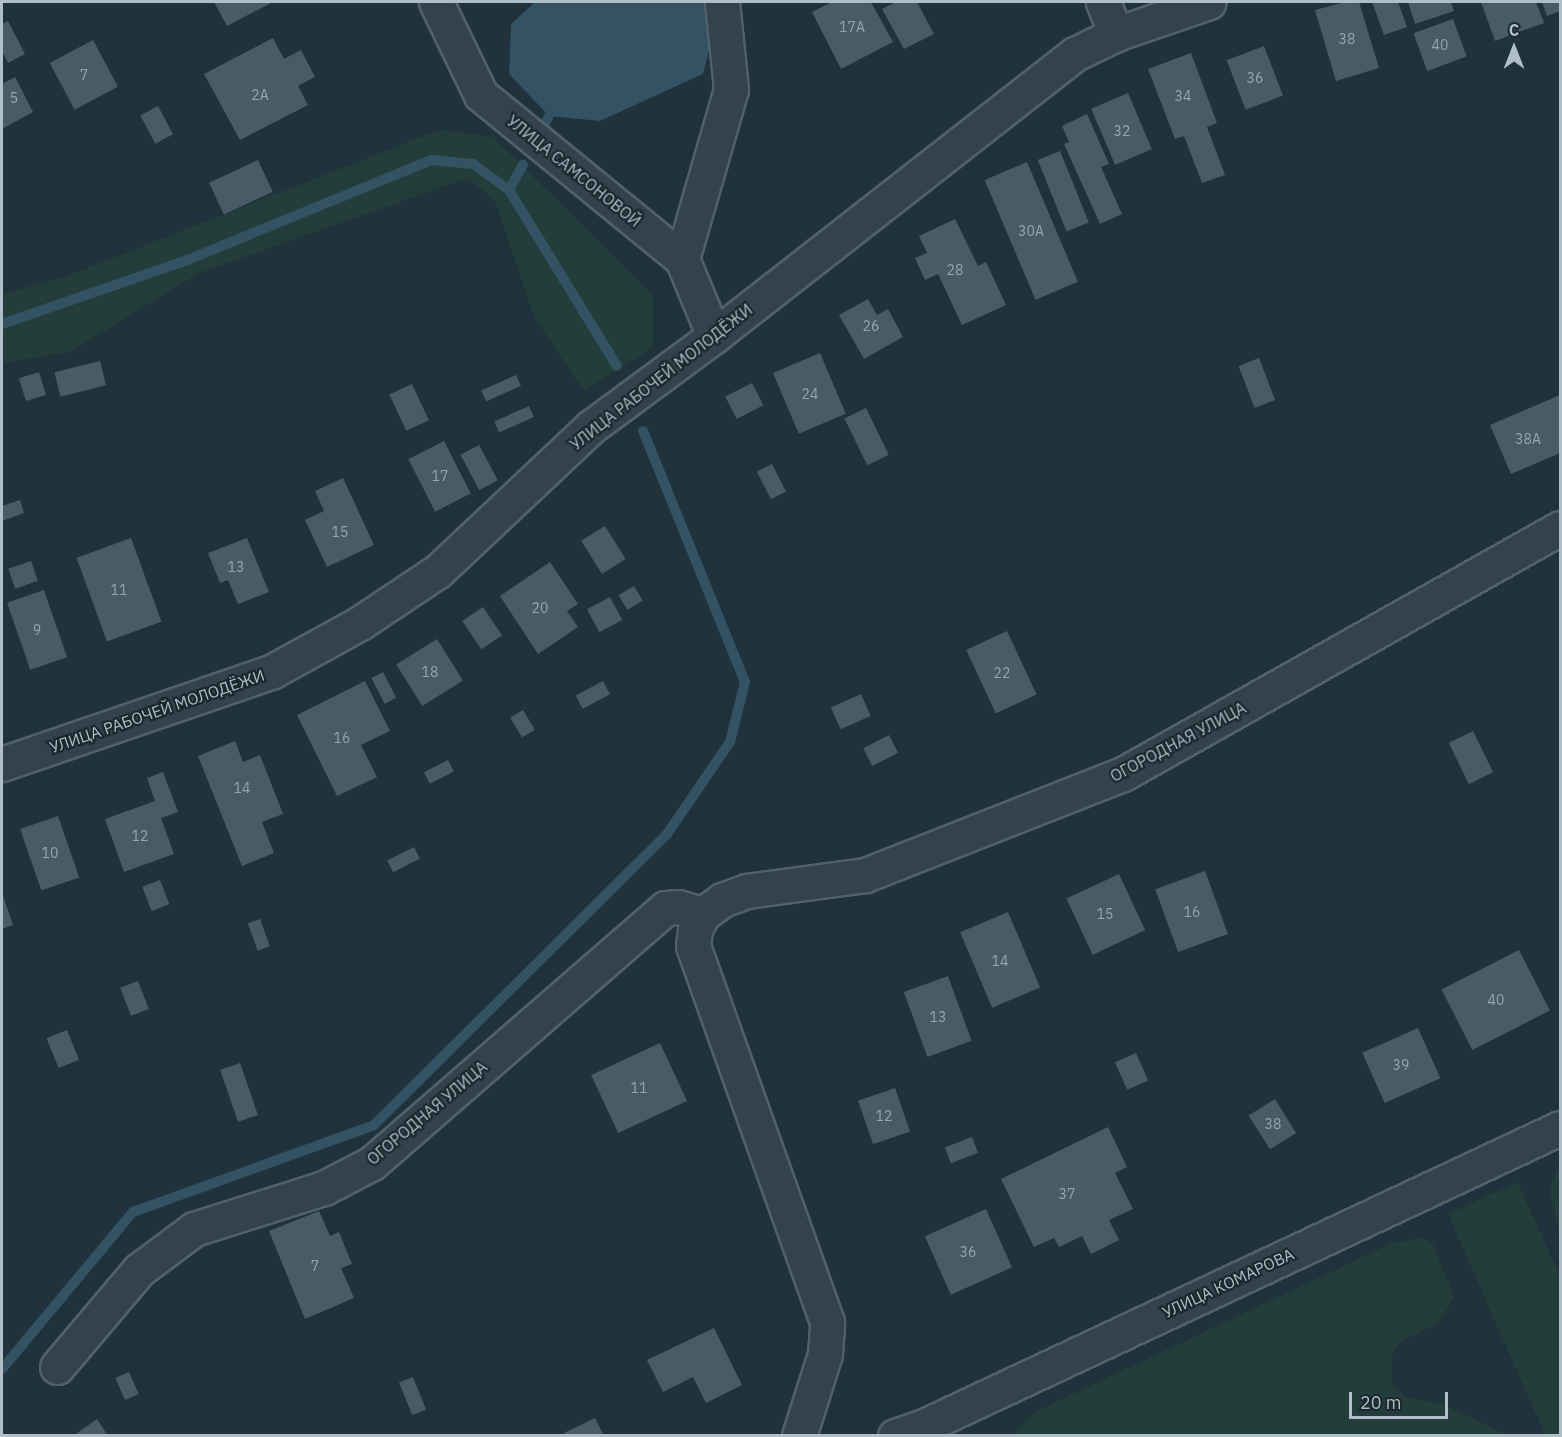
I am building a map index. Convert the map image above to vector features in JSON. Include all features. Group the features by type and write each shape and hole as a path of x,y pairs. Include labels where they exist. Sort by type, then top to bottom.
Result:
{"street":[{"name":"УЛИЦА САМСОНОВОЙ","path":"436,2 481,95 682,259 714,336"},
{"path":"682,259 731,89 722,2"},
{"path":"1103,2 1116,34"},
{"name":"УЛИЦА РАБОЧЕЙ МОЛОДЁЖИ","path":"2,764 271,672 360,623 438,571 591,427 714,336 1075,54 1116,34 1209,2"},
{"name":"ОГОРОДНАЯ УЛИЦА","path":"57,1367 140,1270 194,1230 324,1188 372,1163 664,908 678,907 703,914 722,900 747,891 865,875 1123,774 1560,528"},
{"path":"703,914 695,929 693,946 827,1322 825,1354 799,1436"},
{"name":"УЛИЦА КОМАРОВА","path":"895,1436 924,1426 1560,1128"}],"green space":[{"path":"439,130 493,137 653,295 653,347 584,391 534,317 495,201 468,178 199,273 70,352 2,363 2,294 62,278"},
{"path":"1560,1166 1560,1235 1551,1199 1551,1184"},
{"path":"1517,1182 1560,1275 1560,1435 1545,1435 1448,1214"},
{"path":"1421,1238 1433,1244 1454,1297 1439,1322 1400,1342 1392,1355 1392,1383 1405,1397 1442,1404 1507,1435 1012,1435 1035,1412 1392,1243"}],"water":[{"path":"535,2 701,2 709,5 712,40 703,74 600,121 549,116 509,74 511,24"}],"building":[{"path":"214,2 273,2 227,26"},
{"path":"832,2 871,2 893,42 841,69 812,12"},
{"path":"896,2 917,2 934,34 904,49 882,9"},
{"path":"1345,2 1359,2 1379,68 1336,81 1315,10"},
{"path":"1372,2 1398,2 1407,27 1384,35"},
{"path":"1408,2 1451,2 1454,11 1415,24"},
{"path":"1481,2 1536,2 1544,23 1495,41"},
{"path":"1542,2 1560,2 1560,11 1547,16"},
{"path":"1453,19 1467,57 1427,71 1414,33"},
{"path":"8,21 25,54 8,63 2,51 2,24"},
{"path":"273,38 284,59 301,50 315,77 298,86 308,105 240,140 204,74"},
{"path":"93,40 118,87 75,110 50,63"},
{"path":"1264,46 1283,95 1246,110 1227,60"},
{"path":"1191,53 1217,123 1207,127 1225,175 1202,183 1184,136 1175,139 1148,69"},
{"path":"15,77 33,112 2,129 2,84"},
{"path":"1128,93 1152,149 1115,165 1091,109"},
{"path":"158,106 173,134 155,144 140,115"},
{"path":"1087,114 1109,164 1101,167 1122,214 1100,224 1064,144 1069,142 1062,126"},
{"path":"1060,151 1089,222 1067,231 1038,160"},
{"path":"258,160 273,192 224,215 209,183"},
{"path":"1027,162 1078,282 1035,300 985,180"},
{"path":"955,219 978,266 986,262 1006,305 962,325 938,274 925,280 915,258 927,253 919,236"},
{"path":"868,299 877,315 888,309 903,337 864,359 839,315"},
{"path":"820,353 846,414 799,434 773,373"},
{"path":"1259,358 1275,400 1255,408 1238,366"},
{"path":"100,361 106,385 60,397 54,372"},
{"path":"39,372 46,395 26,401 19,378"},
{"path":"516,375 521,386 486,401 481,390"},
{"path":"752,383 763,405 737,419 725,397"},
{"path":"412,384 429,420 406,431 389,395"},
{"path":"1560,395 1560,453 1511,474 1490,425"},
{"path":"529,406 534,417 499,432 494,421"},
{"path":"866,408 889,455 867,465 844,419"},
{"path":"444,441 471,494 435,512 408,459"},
{"path":"479,445 498,480 479,490 460,455"},
{"path":"772,464 786,492 771,499 757,472"},
{"path":"343,478 374,545 327,567 305,520 324,511 315,491"},
{"path":"20,500 24,513 2,521 2,506"},
{"path":"605,526 626,559 602,574 581,541"},
{"path":"131,538 161,622 107,641 76,558"},
{"path":"247,538 269,592 238,604 228,580 220,583 208,553"},
{"path":"31,561 38,581 15,589 8,569"},
{"path":"550,562 578,604 567,611 578,627 538,654 500,596"},
{"path":"634,586 643,601 627,610 619,595"},
{"path":"44,590 67,657 30,670 7,603"},
{"path":"610,597 622,620 599,632 587,609"},
{"path":"483,607 502,635 481,649 462,621"},
{"path":"1007,631 1037,694 996,713 966,650"},
{"path":"437,639 463,681 422,706 396,664"},
{"path":"383,672 396,698 385,704 371,678"},
{"path":"365,681 390,731 361,745 377,777 337,796 297,715"},
{"path":"603,681 610,694 583,709 576,696"},
{"path":"861,694 871,716 841,729 831,707"},
{"path":"523,710 535,730 522,737 510,718"},
{"path":"1473,731 1493,772 1469,784 1449,743"},
{"path":"889,735 898,753 872,766 863,748"},
{"path":"235,741 243,762 260,755 283,814 262,822 274,853 242,866 198,756"},
{"path":"448,760 454,772 430,784 424,772"},
{"path":"163,772 178,812 161,818 174,854 124,872 105,819 155,801 147,778"},
{"path":"58,816 79,877 41,890 20,829"},
{"path":"414,847 420,859 393,872 387,861"},
{"path":"1205,871 1228,934 1178,952 1155,889"},
{"path":"1119,874 1145,930 1093,955 1066,899"},
{"path":"160,880 169,904 152,911 142,887"},
{"path":"2,893 13,925 2,929"},
{"path":"1008,912 1040,987 992,1008 960,932"},
{"path":"260,919 270,946 258,951 248,923"},
{"path":"1519,950 1550,1011 1472,1050 1441,989"},
{"path":"948,976 972,1041 927,1057 904,992"},
{"path":"138,981 149,1009 131,1016 120,988"},
{"path":"1418,1028 1440,1078 1385,1103 1362,1053"},
{"path":"67,1030 79,1060 59,1068 47,1038"},
{"path":"660,1043 687,1101 618,1133 591,1075"},
{"path":"1136,1053 1148,1080 1127,1090 1115,1062"},
{"path":"240,1063 258,1115 238,1122 220,1070"},
{"path":"895,1088 910,1131 873,1144 858,1101"},
{"path":"1275,1099 1296,1133 1270,1149 1249,1115"},
{"path":"1108,1127 1127,1167 1115,1173 1133,1209 1109,1220 1119,1240 1091,1254 1082,1236 1059,1247 1054,1238 1034,1247 1001,1179"},
{"path":"972,1137 978,1153 951,1163 945,1147"},
{"path":"986,1209 1012,1267 951,1295 925,1236"},
{"path":"319,1211 330,1236 339,1232 352,1264 341,1268 354,1298 305,1319 269,1231"},
{"path":"714,1328 742,1385 706,1403 693,1377 663,1392 647,1360"},
{"path":"129,1372 139,1394 125,1400 115,1378"},
{"path":"413,1377 426,1409 412,1415 399,1383"},
{"path":"595,1418 604,1436 565,1436 564,1433"},
{"path":"97,1419 108,1436 73,1436"}],"waterway":[{"path":"542,129 549,116"},
{"path":"2,324 185,261 431,160 473,164 509,190 617,366"},
{"path":"509,190 523,165"},
{"path":"2,1369 133,1212 374,1125 667,834 730,742 745,682 643,431"}]}
